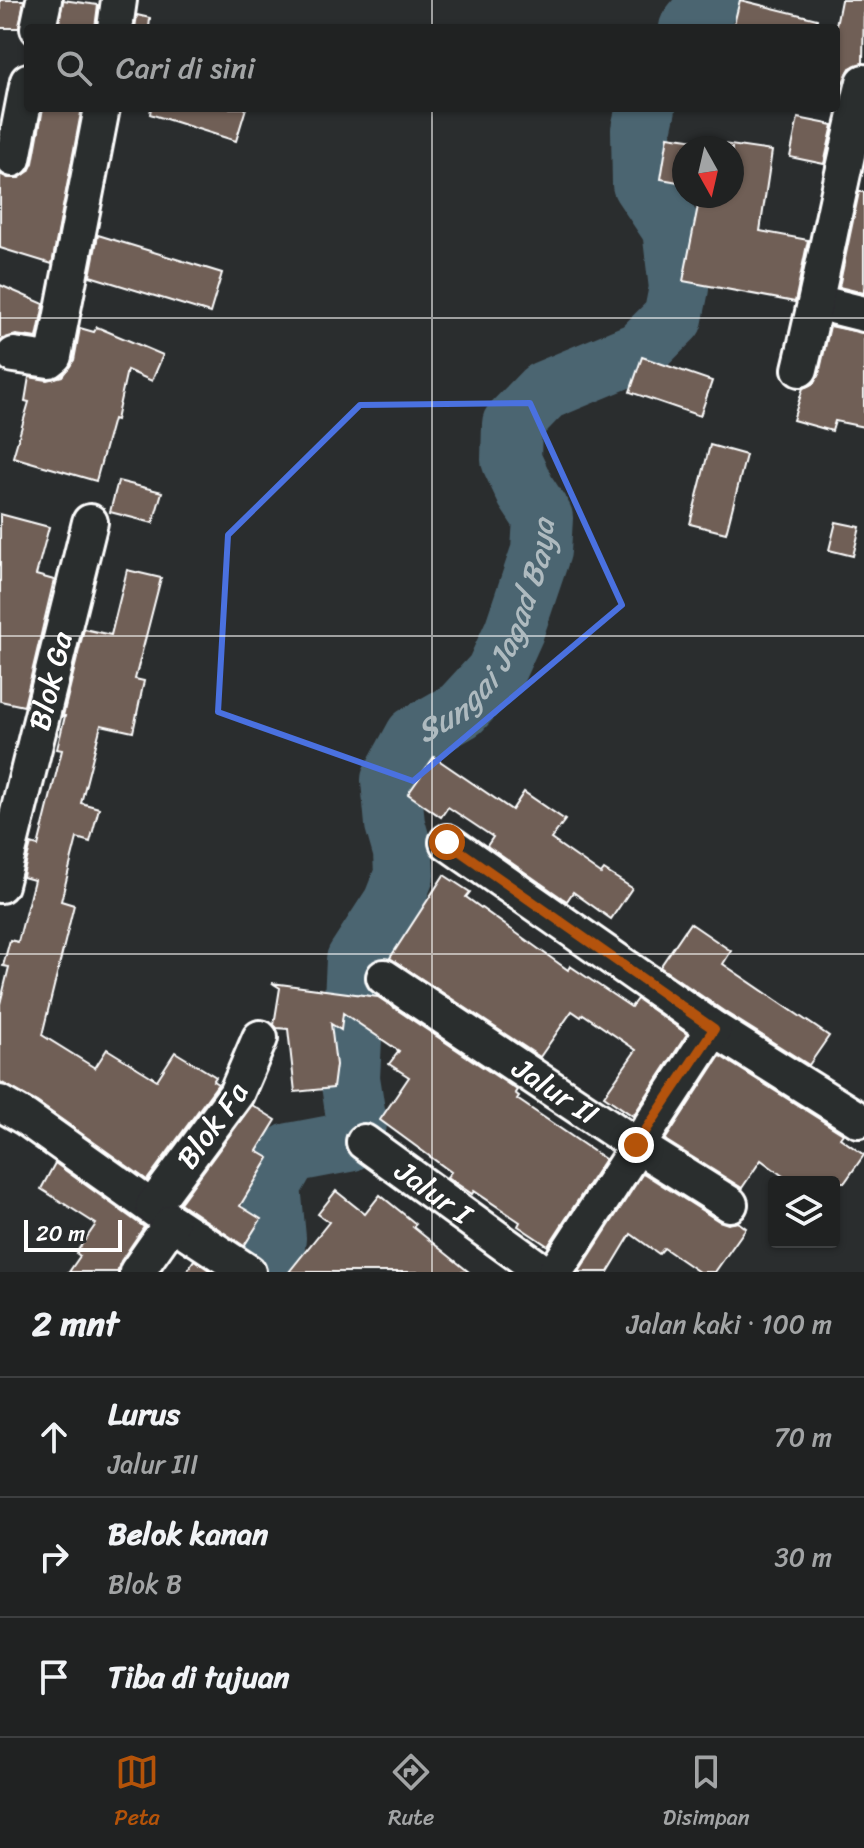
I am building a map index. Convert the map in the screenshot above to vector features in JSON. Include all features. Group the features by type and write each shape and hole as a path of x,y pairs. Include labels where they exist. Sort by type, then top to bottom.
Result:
{"street":[{"path":"39,24 44,0"},
{"path":"116,24 119,0"},
{"path":"800,369 853,172 864,82"},
{"path":"13,159 24,102"},
{"path":"14,355 49,360 54,356 101,112"},
{"path":"816,302 864,314"},
{"name":"Blok Ga","path":"0,885 90,522"},
{"path":"447,842 714,1029 859,1120"},
{"name":"Jalur II","path":"384,977 730,1204"},
{"path":"555,1272 714,1029"},
{"name":"Blok Fa","path":"137,1272 162,1214 236,1094 260,1038"},
{"path":"0,1103 248,1272"},
{"name":"Jalur I","path":"364,1142 543,1272"}],"highlighted area":[{"path":"530,403 622,605 413,781 218,712 228,535 360,405"}],"building":[{"path":"0,0 24,0 19,28 0,28"},
{"path":"63,0 98,5 96,24 59,24"},
{"path":"740,0 817,19 816,24 734,24"},
{"path":"841,0 864,0 863,63 850,68 843,82 840,81 840,24 836,24"},
{"path":"137,15 150,18 149,24 136,24"},
{"path":"42,112 81,112 52,264 0,248 0,174 19,178 29,171"},
{"path":"150,112 245,112 236,141"},
{"path":"798,118 833,125 824,164 790,157"},
{"path":"668,136 672,137 672,181 661,179"},
{"path":"744,147 772,151 760,231 808,240 795,302 683,281 698,208 744,208"},
{"path":"859,192 864,192 864,293 839,287"},
{"path":"98,235 222,273 210,313 90,276"},
{"path":"0,285 44,304 37,338 16,335 0,340"},
{"path":"830,326 864,333 864,427 835,421 832,431 793,420 803,388 814,383 819,374"},
{"path":"97,327 163,355 152,381 127,370 116,420 113,419 96,481 13,457 29,402 25,401 29,377 47,380 62,376 74,360 80,328 94,332"},
{"path":"642,357 712,381 700,416 630,392"},
{"path":"710,445 746,455 726,533 690,524"},
{"path":"118,481 162,492 153,523 110,512"},
{"path":"0,514 49,527 36,575 54,580 24,706 0,701"},
{"path":"836,522 860,527 853,556 829,550"},
{"path":"127,570 161,578 135,679 144,681 133,732 101,725 81,803 99,808 90,842 77,838 61,901 74,905 42,1035 95,1068 107,1049 157,1080 175,1052 216,1077 213,1081 218,1084 147,1180 37,1102 0,1082 0,1004 9,967 3,966 10,940 18,942 34,880 23,877 24,871 31,844 38,846 62,750 57,749 63,716 84,629 111,635"},
{"path":"434,757 512,810 524,792 565,820 551,839 601,874 604,870 632,888 611,919 573,892 567,901 562,898 487,846 493,837 448,807 441,817 408,794"},
{"path":"444,875 470,892 466,897 568,970 570,966 631,1007 637,999 687,1034 633,1116 604,1096 636,1050 583,1014 581,1017 572,1011 540,1057 390,958"},
{"path":"690,923 731,951 723,964 829,1036 809,1065 660,967"},
{"path":"272,983 378,997 517,1090 517,1099 605,1159 548,1246 518,1226 520,1222 447,1177 451,1172 380,1120 409,1077 389,1064 399,1051 343,1013 341,1030 331,1024 336,1065 333,1088 295,1092 288,1029 274,1025 280,988"},
{"path":"720,1056 843,1134 840,1138 864,1155 845,1182 840,1182 840,1176 783,1176 761,1160 742,1188 665,1140"},
{"path":"252,1105 276,1120 257,1151 269,1158 240,1206 261,1219 244,1246 180,1203"},
{"path":"55,1163 144,1227 117,1272 69,1272 80,1256 76,1253 96,1224 41,1189"},
{"path":"643,1173 719,1221 728,1224 738,1222 746,1228 715,1272 699,1272 664,1248 659,1254 631,1234 608,1272 579,1272"},
{"path":"336,1191 365,1214 380,1195 416,1224 413,1227 469,1272 289,1272 329,1222 318,1214"},
{"path":"194,1260 212,1272 186,1272"}],"waterway":[{"name":"Sungai Jagad Baya","path":"692,24 711,0"},
{"name":"Sungai Jagad Baya","path":"272,1272 276,1238 271,1186 290,1153 348,1142 357,1124 350,1078 356,960 393,903 404,875 391,780 415,736 461,710 495,673 514,631 541,551 543,518 511,460 512,424 544,391 640,351 673,318 679,288 672,229 642,184 641,130 645,112"}],"route":[{"path":"447,842 714,1029 636,1145"}]}
